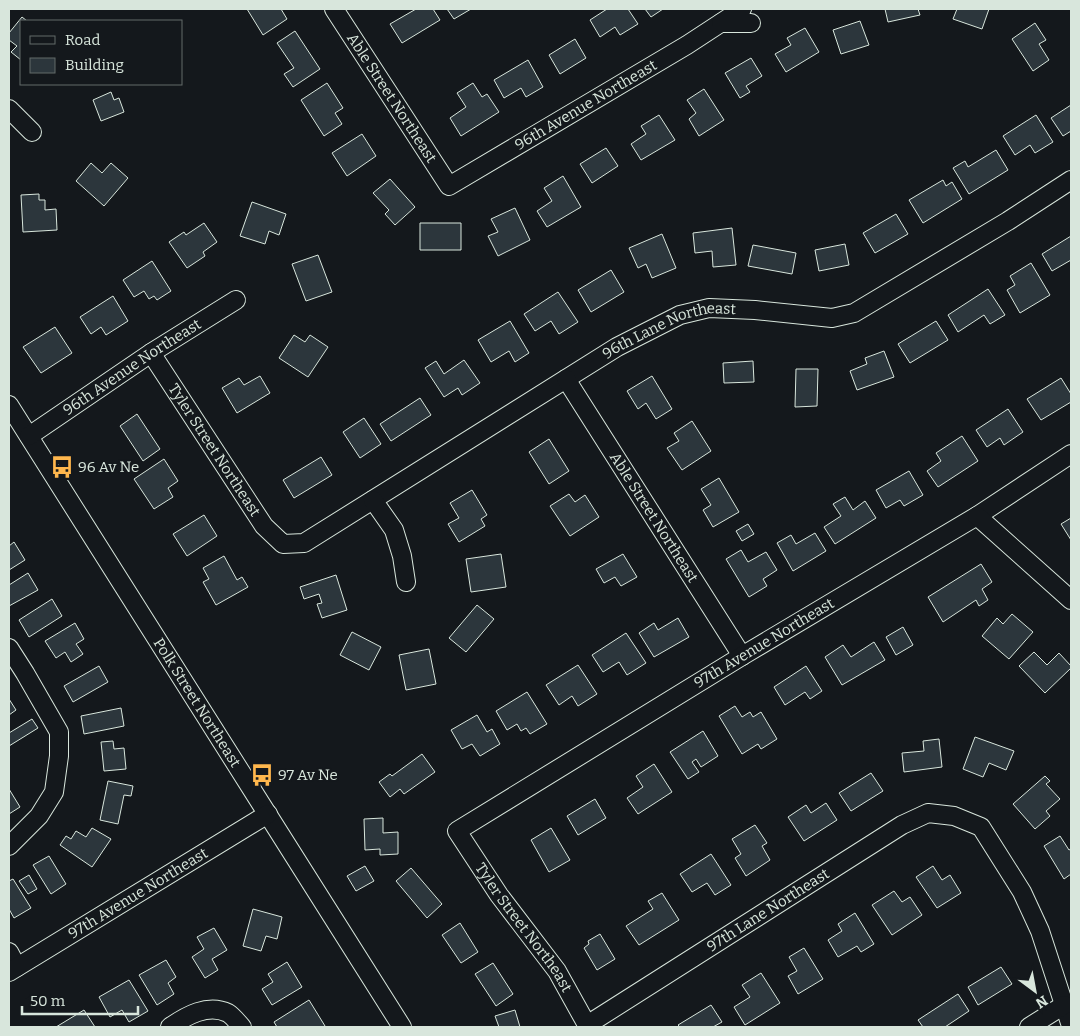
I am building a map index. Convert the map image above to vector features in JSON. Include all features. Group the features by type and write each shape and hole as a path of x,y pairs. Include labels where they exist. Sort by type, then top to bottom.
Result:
{"street":[{"name":"Able Street Northeast","path":"334,9 450,186"},
{"name":"96th Avenue Northeast","path":"450,186 687,45 721,22 747,16"},
{"path":"9,109 32,132"},
{"name":"96th Lane Northeast","path":"283,544 304,543 617,347 680,315 709,308 755,310 832,318 854,313 1008,221 1071,180"},
{"name":"96th Avenue Northeast","path":"28,436 151,353 236,300"},
{"name":"Tyler Street Northeast","path":"151,353 264,526 283,544"},
{"name":"Able Street Northeast","path":"566,379 742,656"},
{"name":"Polk Street Northeast","path":"9,405 402,1027"},
{"name":"97th Avenue Northeast","path":"457,831 742,656 977,516 1071,454"},
{"path":"373,500 394,530 402,556 406,582"},
{"path":"977,516 1071,600"},
{"path":"9,648 59,732 59,756 54,792 39,816 9,846"},
{"name":"97th Lane Northeast","path":"587,1025 902,825 928,813 954,816 981,827 1022,892 1040,930 1064,1005"},
{"name":"97th Avenue Northeast","path":"11,964 268,814"},
{"name":"Tyler Street Northeast","path":"457,831 499,895 557,971 587,1025"},
{"path":"1029,1027 1064,1005 1071,1026"},
{"path":"170,1027 188,1015 214,1009 229,1014 242,1027"}],"building":[{"path":"247,9 281,9 287,19 263,35"},
{"path":"416,9 433,9 440,20 402,43 390,24"},
{"path":"447,9 471,9 454,19"},
{"path":"607,9 628,9 638,24 620,35 615,27 600,37 590,20"},
{"path":"645,9 663,9 651,17"},
{"path":"885,9 918,9 920,15 888,22"},
{"path":"957,9 989,9 982,29 953,19"},
{"path":"22,17 26,20 20,20 20,59 11,52 17,46 9,40 9,33"},
{"path":"860,21 869,45 841,54 833,30"},
{"path":"1035,23 1046,40 1039,44 1049,60 1033,71 1012,39"},
{"path":"805,28 819,52 786,72 775,54 791,45 787,38"},
{"path":"295,31 320,69 293,87 284,74 294,68 277,43"},
{"path":"575,39 586,58 560,74 549,55"},
{"path":"751,58 762,76 746,86 750,92 740,98 725,73"},
{"path":"528,60 543,87 526,97 521,88 504,98 494,80"},
{"path":"327,83 343,108 335,113 342,124 324,136 301,100"},
{"path":"473,83 482,97 487,94 499,112 461,136 450,118 466,107 457,93"},
{"path":"704,89 724,120 699,136 689,119 696,113 687,100"},
{"path":"111,92 114,100 119,98 124,112 101,121 93,100"},
{"path":"1071,105 1071,131 1063,136 1051,118"},
{"path":"659,115 675,140 641,160 631,144 646,134 641,126"},
{"path":"1036,115 1053,142 1035,153 1030,145 1015,155 1003,136"},
{"path":"362,134 376,156 347,176 332,153"},
{"path":"606,148 618,166 592,183 580,164"},
{"path":"996,150 1008,170 969,194 953,168 965,161 968,167"},
{"path":"91,163 102,173 111,163 128,178 104,206 76,181"},
{"path":"563,176 581,207 547,227 537,211 552,201 544,188"},
{"path":"390,179 415,207 395,225 385,214 389,210 373,193"},
{"path":"943,180 946,186 952,182 962,199 923,223 909,200"},
{"path":"39,194 39,200 45,200 45,210 56,209 57,230 23,232 21,195"},
{"path":"252,202 286,214 279,235 269,231 265,244 240,236"},
{"path":"515,208 530,240 498,256 488,236 498,232 491,219"},
{"path":"896,214 908,234 875,253 863,233"},
{"path":"204,223 217,242 203,252 205,256 187,268 169,242 184,232 186,235"},
{"path":"420,223 461,223 461,250 420,250"},
{"path":"732,228 736,265 713,267 712,251 695,253 693,233"},
{"path":"662,234 676,268 652,278 646,264 638,268 629,248"},
{"path":"1071,236 1071,260 1052,271 1042,254"},
{"path":"845,244 849,265 819,271 815,250"},
{"path":"753,245 796,253 792,274 748,266"},
{"path":"318,255 332,292 306,301 292,264"},
{"path":"152,261 171,291 157,300 154,296 149,299 144,291 134,297 123,280"},
{"path":"1031,263 1050,295 1020,313 1007,290 1015,285 1010,276"},
{"path":"611,270 624,292 591,312 578,290"},
{"path":"988,289 1005,315 990,324 984,315 958,332 948,315"},
{"path":"558,292 578,322 559,334 551,321 535,331 524,314"},
{"path":"113,296 128,321 106,335 101,327 91,334 80,317"},
{"path":"510,321 529,353 515,362 509,351 491,362 478,340"},
{"path":"936,321 948,340 910,363 898,344"},
{"path":"55,327 72,353 41,373 23,347"},
{"path":"294,335 305,342 310,335 328,347 308,377 279,358"},
{"path":"884,351 894,377 857,390 850,371 867,364 865,358"},
{"path":"464,360 480,383 462,395 458,388 444,397 425,368 436,361 444,374"},
{"path":"753,361 754,382 724,383 723,363"},
{"path":"796,369 818,369 817,406 795,407"},
{"path":"260,376 270,393 237,413 222,388 239,378 244,385"},
{"path":"652,376 672,409 656,419 646,403 638,409 627,391"},
{"path":"1061,378 1071,394 1071,402 1041,420 1027,399"},
{"path":"420,398 431,415 391,441 380,424"},
{"path":"1008,409 1023,432 1004,445 1000,438 987,447 976,430"},
{"path":"137,414 160,449 143,461 120,426"},
{"path":"364,418 381,444 360,458 343,432"},
{"path":"692,421 711,451 682,470 667,448 679,441 674,433"},
{"path":"962,436 978,461 938,487 927,471 941,461 936,453"},
{"path":"549,439 569,471 549,484 529,452"},
{"path":"321,457 332,475 294,498 283,480"},
{"path":"164,459 178,481 168,488 173,497 154,509 134,479"},
{"path":"909,471 923,495 904,506 900,500 886,508 876,490"},
{"path":"719,478 739,512 713,527 703,510 711,505 701,489"},
{"path":"472,490 487,515 481,519 485,526 459,542 448,524 459,518 450,503"},
{"path":"569,494 575,502 585,495 599,517 570,536 550,506"},
{"path":"845,497 853,510 865,501 876,518 835,544 824,527 841,516 833,504"},
{"path":"204,515 217,536 187,556 173,534"},
{"path":"1071,518 1071,540 1061,524"},
{"path":"748,524 754,534 742,541 736,531"},
{"path":"815,533 826,551 793,571 777,543 791,535 796,544"},
{"path":"14,542 25,560 9,570 9,546"},
{"path":"741,550 748,562 766,552 777,570 763,579 767,586 749,597 726,559"},
{"path":"501,554 506,587 471,592 466,559"},
{"path":"623,554 637,577 621,586 615,577 604,583 596,569"},
{"path":"224,556 237,580 242,577 248,587 216,605 203,582 209,579 203,568"},
{"path":"981,564 992,582 982,589 988,600 979,606 976,600 943,622 928,597"},
{"path":"28,573 38,590 9,606 9,585"},
{"path":"336,575 347,610 322,618 317,604 322,603 319,594 304,599 300,587"},
{"path":"52,599 62,616 29,637 19,620"},
{"path":"477,605 494,619 466,652 449,638"},
{"path":"1012,614 1033,632 1009,659 982,636 997,618 1003,624"},
{"path":"678,618 689,637 654,657 639,633 654,623 658,630"},
{"path":"75,623 84,639 76,644 83,654 71,662 65,652 56,658 45,641"},
{"path":"903,627 913,645 896,655 886,637"},
{"path":"352,632 381,647 369,670 340,655"},
{"path":"626,633 646,663 627,675 619,662 603,672 592,655"},
{"path":"874,642 885,660 842,685 825,657 843,645 851,657"},
{"path":"429,649 436,684 406,690 399,655"},
{"path":"1034,652 1047,665 1059,653 1071,666 1045,693 1019,666"},
{"path":"578,665 597,694 578,706 572,696 559,705 546,685"},
{"path":"99,666 108,682 73,702 64,686"},
{"path":"806,666 822,691 810,699 805,692 785,705 774,687"},
{"path":"527,692 547,724 530,734 526,728 521,731 517,724 507,730 496,711"},
{"path":"9,699 16,710 9,715"},
{"path":"735,706 742,717 750,712 753,717 761,712 777,739 761,749 758,744 742,754 719,716"},
{"path":"121,708 124,726 84,734 81,716"},
{"path":"477,715 487,732 492,729 500,744 480,756 472,744 462,749 451,730"},
{"path":"32,719 38,728 9,746 9,733"},
{"path":"703,731 718,756 701,767 696,759 692,762 699,772 688,779 670,752"},
{"path":"975,737 1014,751 1006,770 989,763 983,777 963,769"},
{"path":"939,739 942,767 904,772 902,753 924,751 923,741"},
{"path":"113,741 114,749 124,748 126,769 104,771 101,742"},
{"path":"422,754 435,772 404,794 400,789 390,797 379,782 390,774 392,776"},
{"path":"654,764 672,792 638,814 627,798 643,787 636,776"},
{"path":"871,773 883,791 851,811 839,793"},
{"path":"1045,776 1050,781 1046,784 1060,799 1046,811 1050,816 1035,829 1013,804"},
{"path":"108,781 133,786 131,796 124,795 118,824 100,820"},
{"path":"9,789 20,807 9,814"},
{"path":"595,799 606,818 578,835 567,816"},
{"path":"826,803 837,820 804,841 788,817 806,805 811,813"},
{"path":"383,818 383,833 398,832 398,854 380,855 380,849 365,850 364,819"},
{"path":"755,825 767,843 762,846 770,860 746,876 735,858 741,854 732,839"},
{"path":"92,828 111,839 92,867 60,845 66,836 71,839 76,831 86,837"},
{"path":"551,828 570,860 549,872 531,840"},
{"path":"1060,836 1069,850 1071,849 1071,874 1064,879 1044,846"},
{"path":"711,854 731,885 715,895 707,883 692,892 680,874"},
{"path":"49,856 66,884 51,894 33,865"},
{"path":"365,866 374,881 356,891 347,876"},
{"path":"933,866 942,880 950,875 961,893 937,908 916,877"},
{"path":"411,868 442,904 427,918 396,881"},
{"path":"29,875 37,889 28,894 19,881"},
{"path":"13,879 31,908 14,918 9,909 9,881"},
{"path":"894,891 902,902 910,897 922,915 892,935 872,905"},
{"path":"662,893 679,920 639,945 626,926 653,909 648,901"},
{"path":"253,909 282,917 277,939 266,936 261,951 243,946"},
{"path":"855,913 874,944 861,952 857,946 838,957 828,940 842,931 838,924"},
{"path":"460,923 478,952 461,963 442,935"},
{"path":"214,928 227,950 212,959 218,970 205,978 192,957 204,949 197,937"},
{"path":"600,934 615,959 597,970 584,948 589,944 588,941"},
{"path":"804,948 823,979 798,994 788,976 797,971 789,957"},
{"path":"166,960 176,977 168,983 174,994 157,1005 139,975"},
{"path":"287,962 302,987 272,1005 262,989 273,982 268,974"},
{"path":"493,963 513,994 496,1006 475,974"},
{"path":"1001,967 1012,984 978,1005 968,987"},
{"path":"761,973 780,1003 745,1025 734,1007 750,997 742,985"},
{"path":"129,980 148,1011 129,1022 122,1010 110,1017 99,997"},
{"path":"958,994 969,1011 945,1027 923,1027 918,1020"},
{"path":"309,1000 325,1026 277,1027 274,1022"},
{"path":"711,1005 722,1022 713,1027 680,1027 678,1025"},
{"path":"84,1010 95,1027 56,1027"},
{"path":"515,1010 520,1027 499,1027 495,1016"}],"place":[{"name":"96 Av Ne","path":"62,467"},
{"name":"97 Av Ne","path":"262,775"}]}
